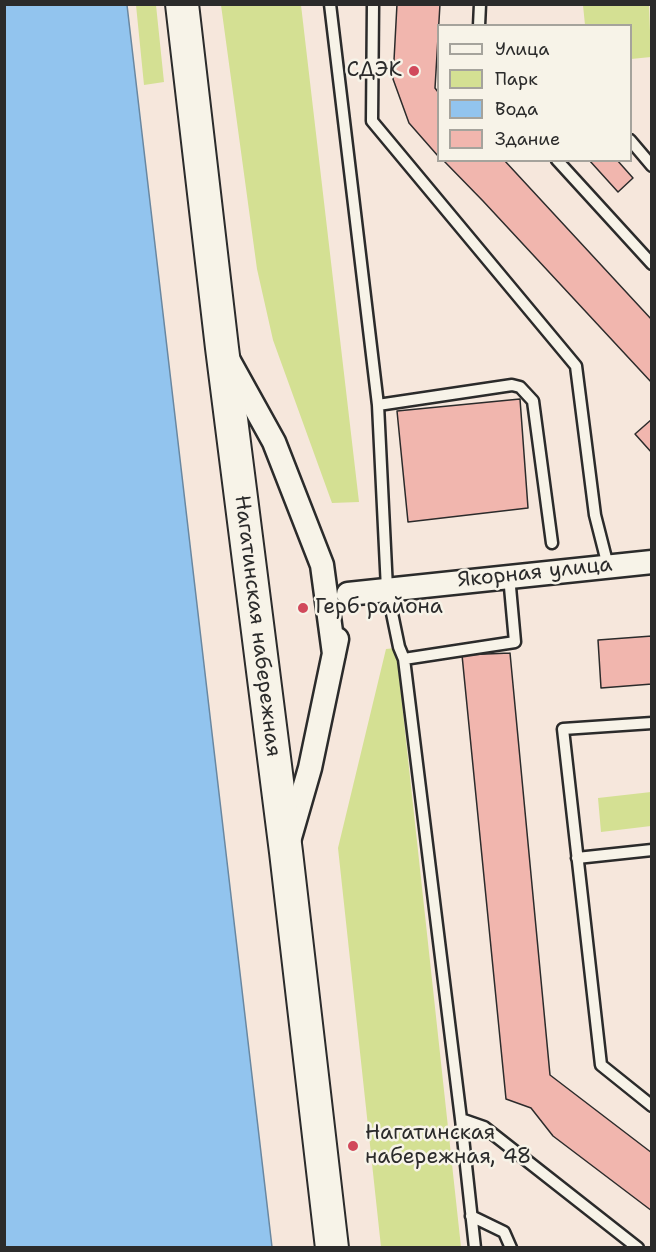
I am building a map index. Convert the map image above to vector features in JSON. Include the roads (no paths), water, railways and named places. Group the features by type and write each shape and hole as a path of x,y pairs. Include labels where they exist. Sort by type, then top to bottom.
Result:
{"street":[{"name":"Нагатинская набережная","path":"182,4 332,1248"},
{"path":"222,348 274,442 322,565 334,654"},
{"path":"236,459 254,440 274,442"},
{"name":"Якорная улица","path":"348,594 651,562"},
{"path":"286,852 310,768 348,594 322,565"},
{"path":"275,761 285,778 298,779 310,768"}],"lane":[{"path":"330,4 378,405 387,589 399,647 404,659 475,1248"},
{"path":"373,4 372,122 576,366 595,515 608,566"},
{"path":"479,24 480,4"},
{"path":"632,142 651,165"},
{"path":"558,162 651,264"},
{"path":"378,405 512,386 520,387 533,401 552,543"},
{"path":"404,659 515,642 509,576"},
{"path":"651,723 563,729 601,1065 651,1106"},
{"path":"577,858 651,850"},
{"path":"461,1119 484,1127 638,1248"},
{"path":"471,1216 504,1232 511,1248"}],"water":[{"path":"5,4 127,5 272,1247 5,1247"}],"place":[{"name":"СДЭК","path":"414,71"},
{"name":"Герб района","path":"303,608"},
{"name":"Нагатинская набережная, 48","path":"353,1146"}]}
